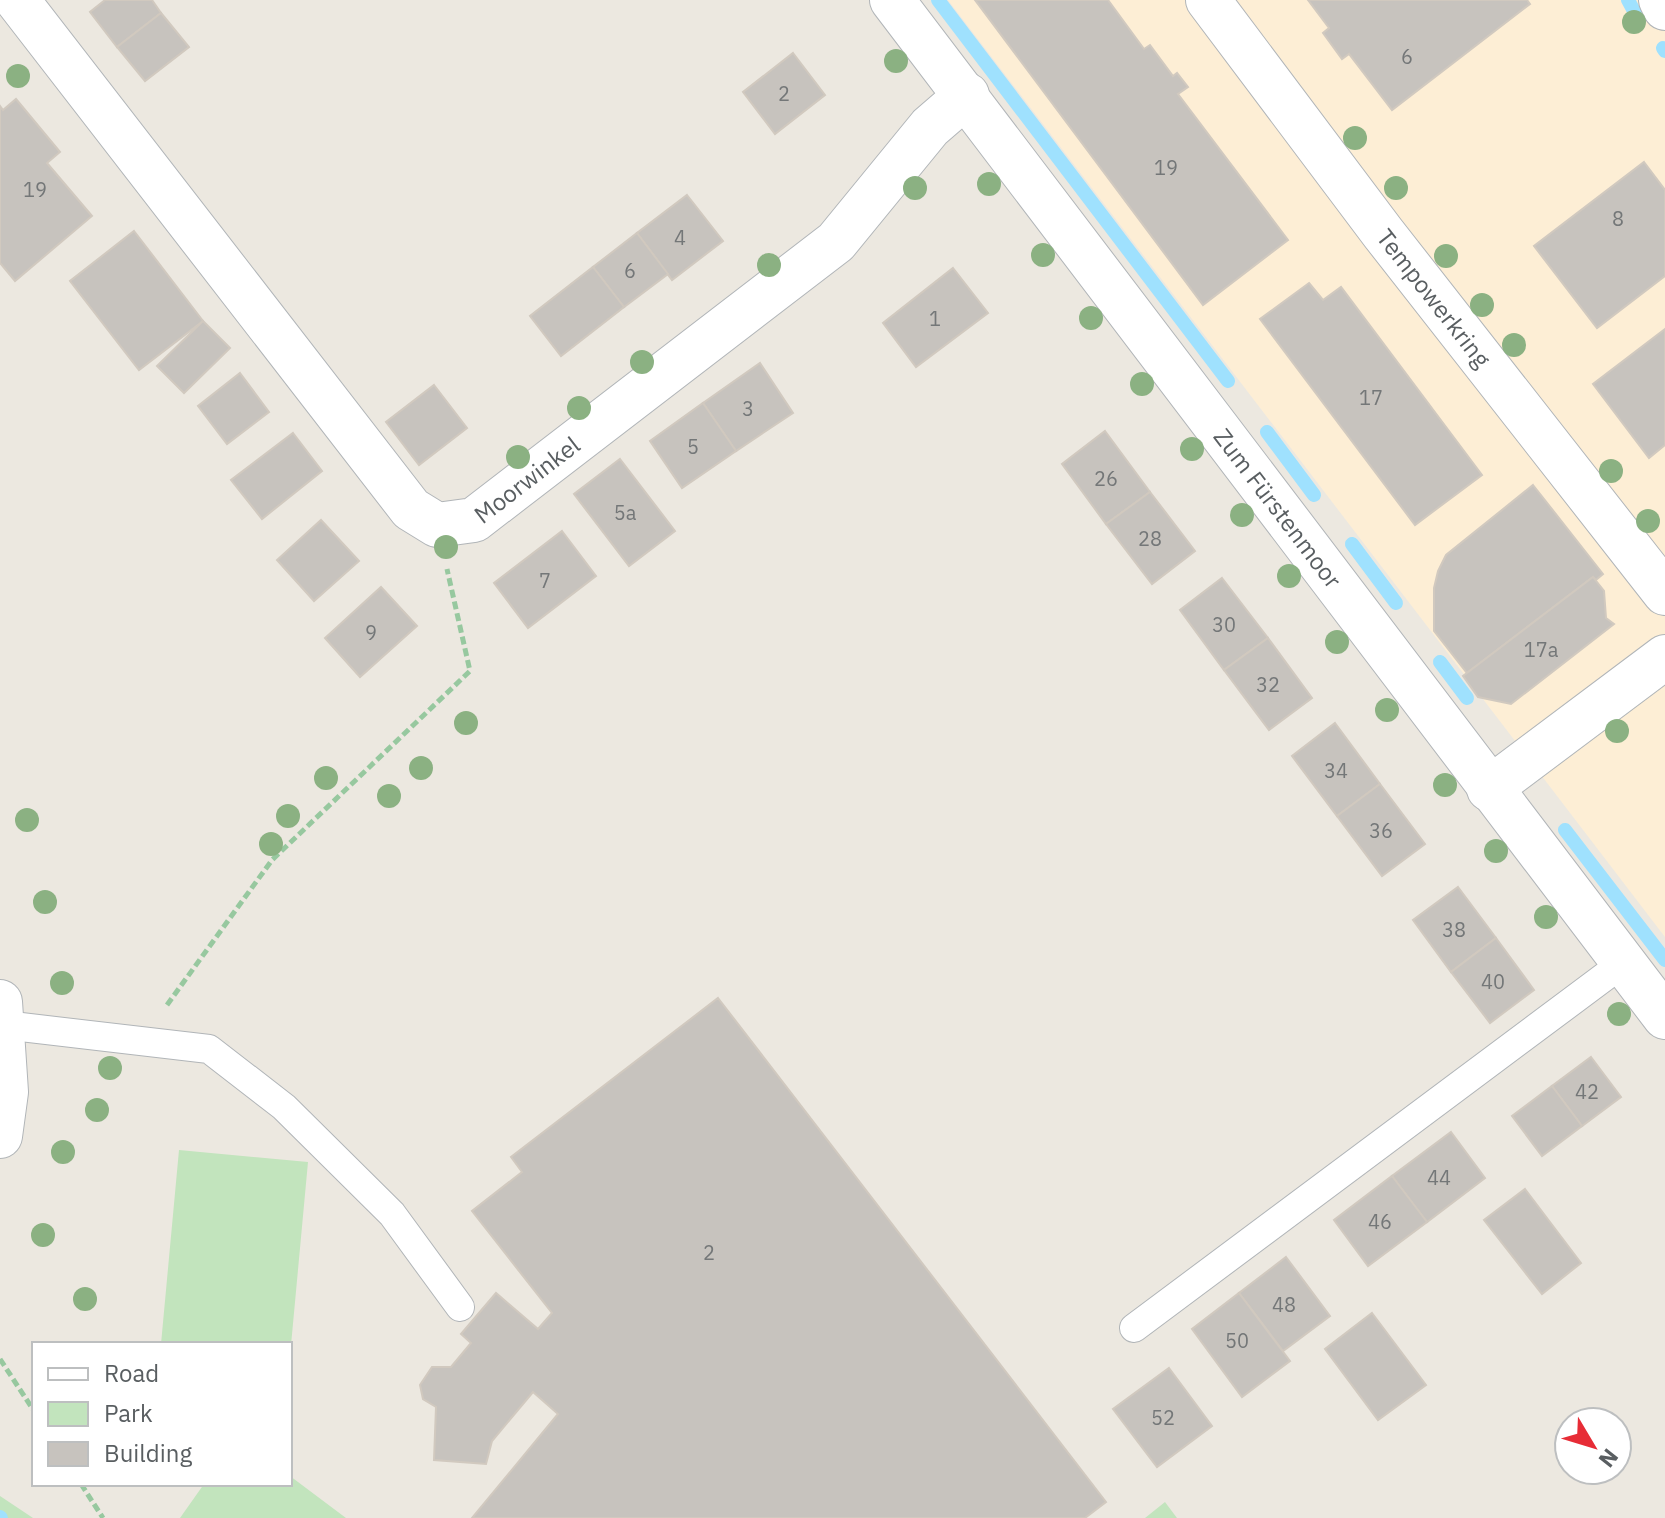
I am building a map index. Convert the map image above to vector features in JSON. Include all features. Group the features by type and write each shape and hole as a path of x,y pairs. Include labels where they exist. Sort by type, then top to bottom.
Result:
{"street":[{"path":"17,0 411,509 437,525"},
{"name":"Zum Fürstenmoor","path":"892,0 1665,1017"},
{"name":"Tempowerkring","path":"1208,0 1383,233 1665,593"},
{"path":"1661,0 1665,8"},
{"path":"0,29 45,37"},
{"name":"Moorwinkel","path":"437,525 474,520 836,242 930,127 967,95"},
{"path":"1489,789 1665,657"},
{"path":"0,1136 6,1092 2,1014"}],"lane":[{"path":"1134,1328 1623,963"},
{"path":"2,1014 209,1049 284,1107 392,1214 460,1307"}],"path":[{"path":"143,1039 272,860 470,671 437,525"},
{"path":"0,1359 32,1408"},
{"path":"82,1486 103,1518"}],"shaded area":[{"path":"948,0 1665,0 1665,937"}],"green space":[{"path":"179,1150 308,1162 291,1342 161,1342"},
{"path":"292,1478 346,1518 180,1518 203,1486 292,1486"},
{"path":"0,1496 33,1518 0,1518"},
{"path":"1165,1502 1177,1518 1145,1518"}],"building":[{"path":"105,0 152,0 161,13 117,47 90,12"},
{"path":"975,0 1108,0 1144,49 1150,45 1173,76 1177,73 1188,87 1178,94 1288,240 1203,305"},
{"path":"1308,0 1527,0 1530,4 1392,110 1349,54 1342,59 1323,33 1329,28"},
{"path":"161,13 189,47 145,81 117,47"},
{"path":"793,53 825,95 775,134 743,92"},
{"path":"16,99 60,152 47,163 92,216 15,281 0,263 0,106 3,110"},
{"path":"1644,162 1665,190 1665,276 1597,328 1534,246"},
{"path":"687,195 723,241 672,280 637,233"},
{"path":"134,231 203,321 139,370 70,281"},
{"path":"637,233 668,274 624,307 593,267"},
{"path":"593,267 624,307 561,356 530,316"},
{"path":"953,268 988,313 916,367 883,323"},
{"path":"1309,283 1323,300 1341,287 1482,475 1415,525 1260,319"},
{"path":"203,321 230,348 184,393 157,366"},
{"path":"1665,329 1665,445 1649,458 1593,384"},
{"path":"760,363 793,413 736,451 703,403"},
{"path":"240,373 269,412 227,444 198,406"},
{"path":"434,385 467,428 419,465 386,422"},
{"path":"703,403 736,451 682,488 650,441"},
{"path":"1105,431 1150,492 1106,524 1062,464"},
{"path":"293,433 322,471 262,519 231,480"},
{"path":"620,459 675,531 629,566 574,494"},
{"path":"1533,485 1603,574 1596,580 1593,577 1467,673 1434,631 1434,588 1438,571 1446,555"},
{"path":"1150,492 1195,551 1152,584 1106,524"},
{"path":"321,520 359,561 314,601 277,560"},
{"path":"562,531 596,576 528,628 494,583"},
{"path":"1593,577 1604,591 1606,618 1614,624 1511,704 1478,697 1463,676"},
{"path":"1222,578 1268,638 1224,670 1180,610"},
{"path":"381,587 417,626 360,677 325,638"},
{"path":"1268,638 1312,698 1269,730 1224,670"},
{"path":"1335,723 1380,784 1337,816 1292,756"},
{"path":"1380,784 1425,844 1382,876 1337,816"},
{"path":"1458,887 1496,938 1451,972 1413,920"},
{"path":"1496,938 1534,990 1490,1023 1451,972"},
{"path":"718,998 1106,1502 1085,1518 472,1518 558,1414 533,1392 492,1441 486,1464 434,1460 436,1407 423,1399 420,1385 432,1367 451,1367 471,1343 461,1334 496,1293 538,1329 552,1313 472,1211 522,1172 511,1157"},
{"path":"1591,1057 1621,1097 1582,1126 1552,1086"},
{"path":"1552,1086 1582,1126 1542,1156 1512,1116"},
{"path":"1451,1132 1485,1178 1427,1222 1392,1176"},
{"path":"1392,1176 1427,1222 1368,1266 1334,1220"},
{"path":"1525,1189 1581,1263 1542,1294 1484,1220"},
{"path":"1286,1257 1330,1316 1283,1351 1239,1293"},
{"path":"1239,1293 1290,1361 1242,1397 1192,1329"},
{"path":"1372,1313 1426,1385 1378,1420 1325,1349"},
{"path":"1169,1368 1212,1426 1157,1467 1113,1409"}],"waterway":[{"path":"938,0 1228,381"},
{"path":"1628,0 1635,13"},
{"path":"1267,432 1314,495"},
{"path":"1352,544 1396,603"},
{"path":"1440,662 1467,698"},
{"path":"1565,830 1665,960"}]}
